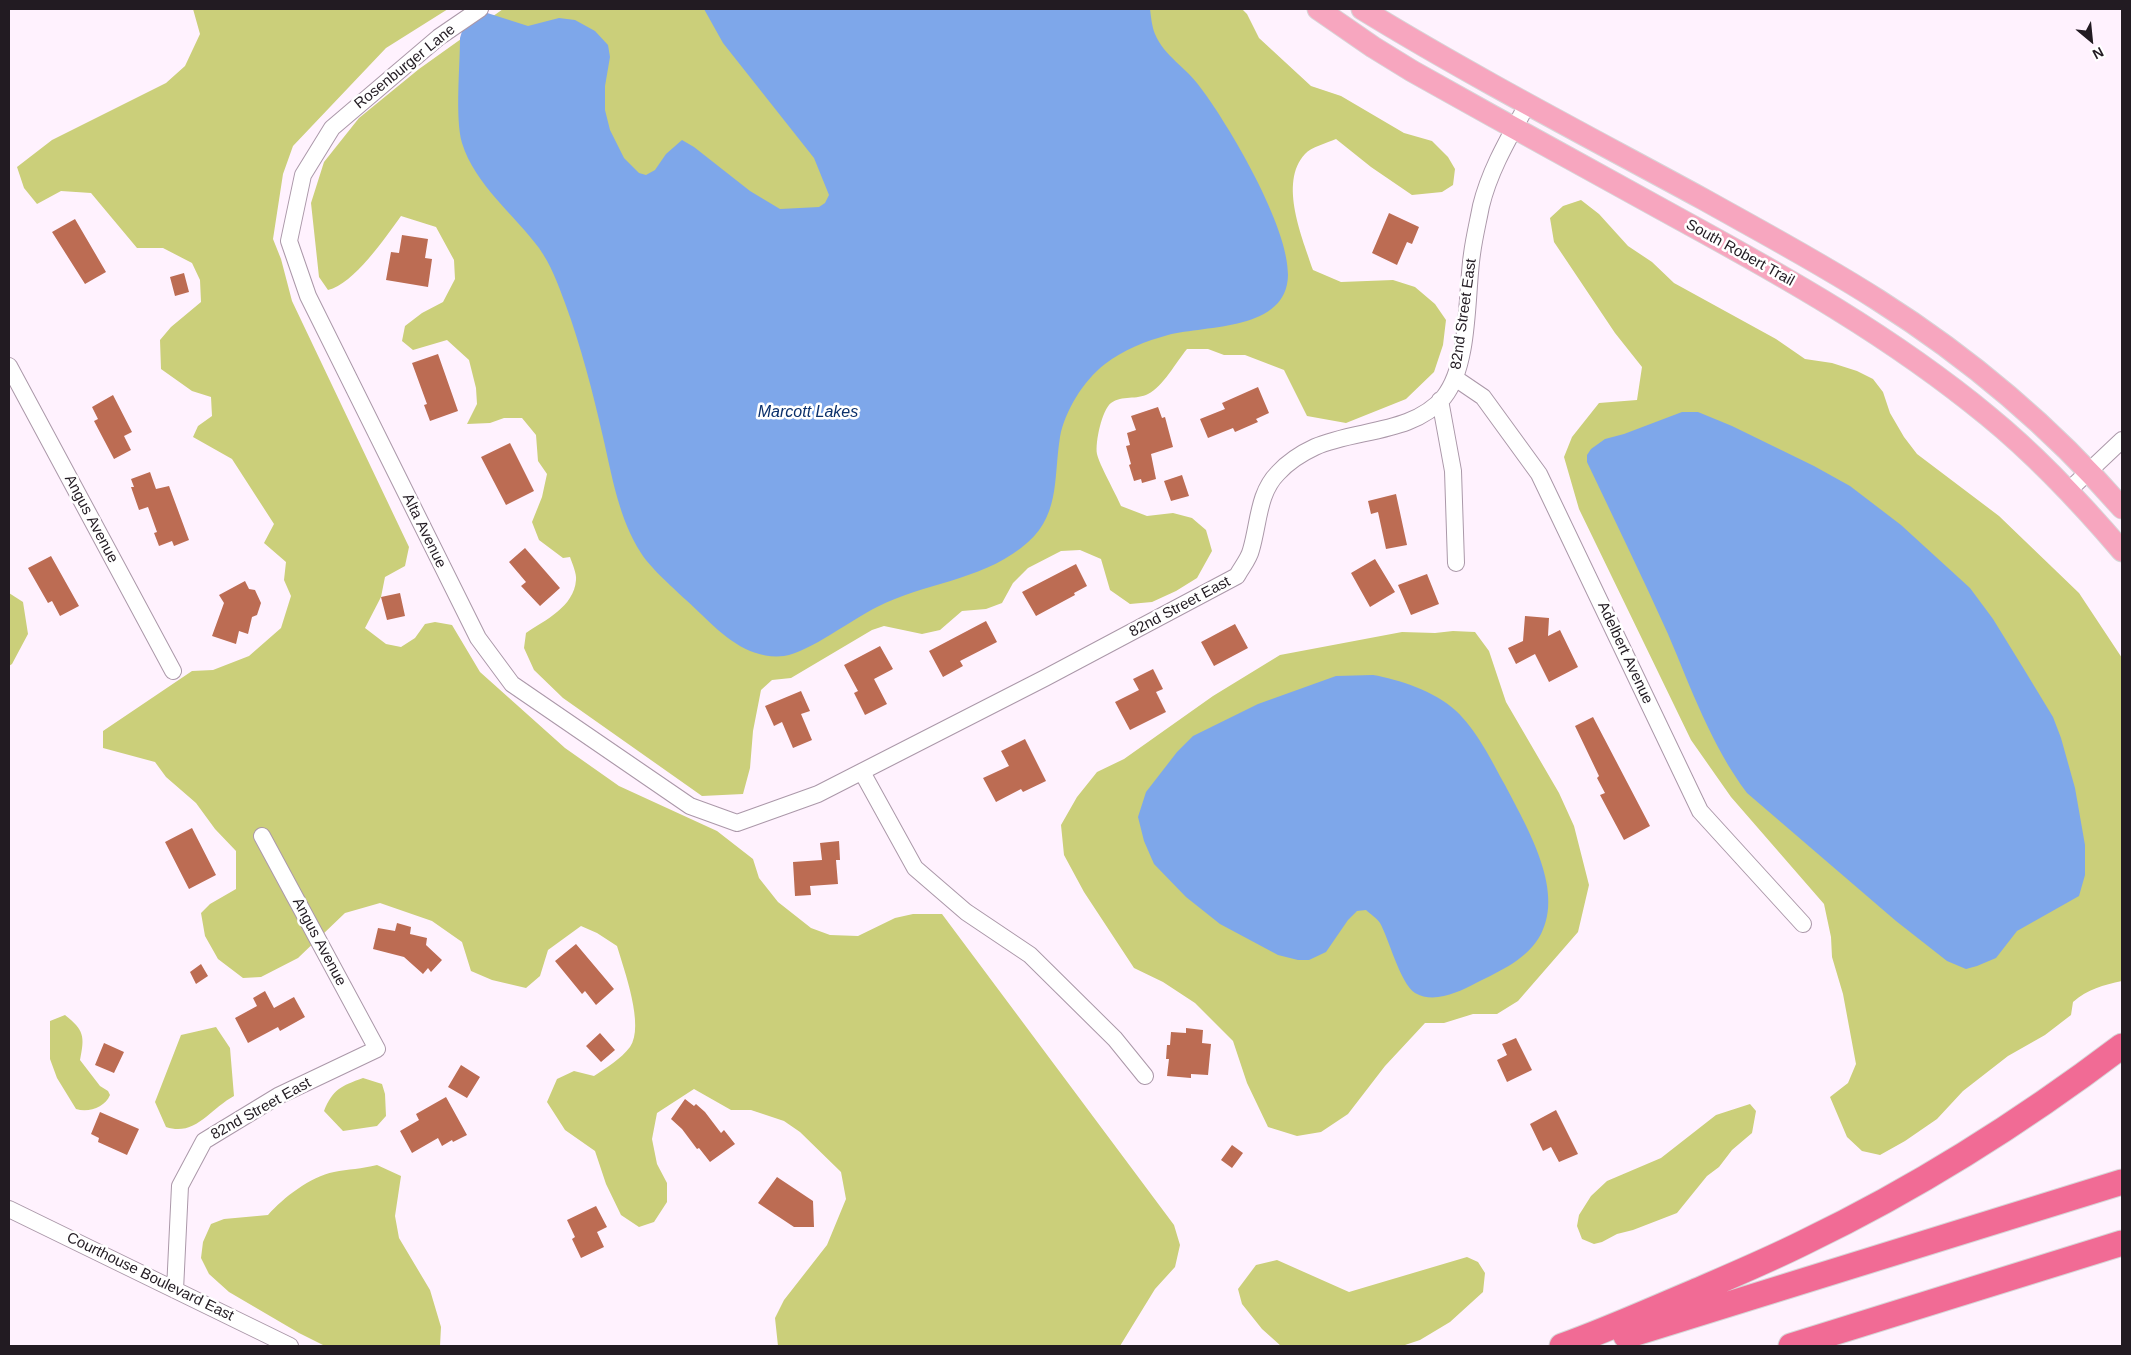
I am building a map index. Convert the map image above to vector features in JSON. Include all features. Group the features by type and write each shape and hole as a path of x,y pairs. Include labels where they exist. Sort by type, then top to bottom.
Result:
{"highway":[{"path":"1562,1346 1637,1317 1742,1271 1858,1215 1959,1158 2011,1125 2055,1096 2122,1046"},
{"path":"1593,1346 2122,1182"},
{"path":"1791,1346 2122,1243"}],"main road":[{"name":"South Robert Trail","path":"1318,9 1373,47 1514,128 1745,255 1864,325 1942,379 1990,417 2068,491 2122,551"},
{"name":"South Robert Trail","path":"1362,9 1785,245 1880,301 1961,359 2049,432 2090,471 2122,508"}],"street":[{"name":"Rosenburger Lane","path":"332,128 439,37 480,9"},
{"name":"82nd Street East","path":"737,823 818,794 1045,678 1237,576 1251,552 1264,492 1277,473 1295,459 1316,447 1408,422 1429,411 1440,400 1455,378 1466,314 1472,254 1482,204 1496,161 1528,103"},
{"name":"Alta Avenue","path":"332,128 303,175 290,241 308,296 478,638 512,684 690,806 737,823"},
{"name":"Angus Avenue","path":"9,366 173,671"},
{"name":"Adelbert Avenue","path":"1455,378 1483,397 1539,474 1700,811 1803,924"},
{"path":"1440,400 1453,471 1456,563"},
{"path":"2068,491 2122,440"},
{"path":"862,772 915,868 966,912 1030,955 1115,1039 1144,1076"},
{"name":"Angus Avenue","path":"262,836 377,1049"},
{"name":"82nd Street East","path":"175,1290 180,1186 204,1141 278,1096 377,1049"},
{"name":"Courthouse Boulevard East","path":"9,1208 290,1346"}],"green space":[{"path":"193,9 448,9 386,48 293,146 283,174 273,239 281,259 292,301 409,547 405,566 385,577 381,597 365,628 386,644 401,647 415,638 425,624 435,622 452,625 480,672 565,748 619,786 717,831 753,859 759,878 778,902 811,928 830,935 858,936 895,918 913,914 942,914 1174,1225 1180,1245 1175,1267 1155,1289 1120,1346 778,1346 775,1318 784,1300 827,1245 846,1199 841,1172 800,1132 784,1121 751,1110 731,1110 694,1089 657,1113 652,1139 657,1164 667,1183 667,1202 654,1222 639,1227 621,1215 606,1184 595,1151 565,1130 547,1102 557,1079 574,1071 594,1076 622,1055 630,1047 634,1038 635,1026 632,998 617,946 597,933 581,926 548,950 540,976 526,988 492,980 471,971 462,942 432,921 380,903 345,913 298,958 261,977 243,978 218,959 205,936 201,913 210,904 236,889 236,851 215,829 196,803 166,777 155,762 103,748 103,731 192,671 213,670 249,656 281,628 291,596 284,580 286,562 264,543 274,524 232,459 193,437 198,426 212,416 211,397 192,391 161,369 160,340 171,327 201,302 200,280 192,263 163,248 137,248 91,193 61,191 37,204 24,188 17,167 52,140 166,83 185,66 200,34"},
{"name":"Marcott Lakes","path":"503,9 1242,9 1247,14 1259,38 1311,86 1341,96 1404,133 1432,141 1448,157 1455,169 1453,185 1442,192 1412,195 1371,167 1336,139 1315,147 1305,154 1297,166 1293,180 1295,211 1313,270 1341,282 1393,280 1415,287 1435,304 1446,320 1443,345 1434,372 1406,399 1346,423 1307,416 1284,370 1245,355 1224,355 1208,349 1187,349 1154,391 1144,396 1120,399 1111,403 1102,419 1098,434 1097,454 1121,506 1147,516 1173,513 1192,518 1206,530 1212,551 1197,578 1176,591 1152,602 1130,604 1110,590 1101,559 1080,550 1061,551 1028,568 1013,583 1002,603 986,609 962,611 940,630 922,634 884,626 872,630 791,678 772,680 761,690 753,731 750,768 743,794 702,796 563,698 534,670 524,648 526,633 550,618 564,605 574,589 576,575 570,557 563,558 539,540 532,522 542,497 547,474 538,461 536,435 522,418 504,418 490,423 467,424 477,404 476,388 469,360 447,340 413,350 402,341 405,326 422,313 443,302 455,279 454,260 436,227 401,216 368,259 348,279 328,290 319,277 311,203 324,162 359,118 419,69"},
{"path":"1581,200 1599,214 1628,246 1652,262 1674,283 1776,339 1805,359 1832,363 1857,371 1873,379 1883,392 1890,413 1904,437 1917,454 1999,516 2079,593 2122,658 2122,981 2096,988 2084,994 2073,1002 2071,1015 2045,1035 2008,1056 1963,1091 1937,1119 1905,1141 1880,1155 1862,1151 1847,1137 1830,1097 1848,1083 1856,1064 1843,994 1832,957 1831,937 1824,904 1731,797 1691,740 1579,509 1564,457 1572,437 1599,403 1637,400 1642,367 1615,333 1554,242 1550,218 1563,206"},
{"path":"9,593 23,602 28,634 12,664 9,666"},
{"path":"1453,631 1475,632 1489,651 1506,702 1559,793 1574,826 1589,885 1578,932 1518,1001 1497,1014 1473,1014 1444,1023 1425,1023 1385,1066 1348,1114 1321,1132 1297,1136 1268,1127 1247,1083 1233,1041 1195,1003 1163,982 1134,968 1084,892 1064,855 1061,825 1077,797 1097,772 1124,759 1213,696 1280,655 1402,632 1435,633"},
{"path":"65,1015 76,1025 82,1034 80,1060 100,1086 108,1091 110,1095 104,1103 96,1108 76,1109 57,1078 50,1059 50,1021"},
{"path":"216,1027 230,1048 234,1096 194,1125 176,1129 166,1127 155,1102 181,1035"},
{"path":"363,1078 382,1084 385,1094 386,1116 377,1126 343,1131 324,1111 334,1093 349,1083"},
{"path":"1750,1104 1756,1111 1752,1133 1732,1150 1719,1167 1707,1176 1677,1213 1633,1230 1617,1234 1602,1242 1594,1244 1582,1239 1577,1226 1579,1215 1591,1196 1607,1181 1661,1158 1716,1115"},
{"path":"377,1165 401,1176 395,1216 399,1238 430,1290 441,1327 440,1346 325,1346 229,1292 209,1274 201,1258 203,1242 211,1224 224,1219 268,1215 282,1201 316,1178 334,1172"},
{"path":"1467,1257 1478,1262 1485,1273 1483,1292 1450,1322 1420,1340 1402,1346 1281,1346 1262,1329 1242,1304 1238,1289 1256,1265 1277,1260 1349,1292"}],"water":[{"name":"Marcott Lakes","path":"704,9 1150,9 1153,28 1159,42 1195,80 1241,151 1268,204 1286,255 1288,275 1284,293 1274,307 1260,316 1223,326 1168,335 1143,343 1112,359 1089,379 1076,397 1062,427 1053,498 1049,511 1043,524 1034,536 1021,548 987,568 913,592 877,607 818,642 784,656 772,656 749,651 729,639 661,576 641,553 633,540 622,512 581,353 571,319 554,275 539,248 529,235 485,186 468,158 460,132 458,106 460,38 463,28 481,11 528,26 559,18 575,20 595,31 608,45 610,57 605,86 605,110 610,130 624,158 639,173 646,175 655,170 666,154 682,140 694,147 750,191 780,209 819,207 825,203 829,195 814,158 723,43"},
{"path":"1682,412 1698,412 1732,426 1814,466 1850,486 1901,525 1970,588 1993,619 2053,717 2075,788 2085,845 2085,875 2079,896 2017,931 1996,958 1966,969 1947,961 1896,921 1747,793 1723,756 1712,736 1658,612 1587,462 1587,455 1591,449 1605,439 1624,434"},
{"path":"1373,675 1405,683 1427,692 1447,703 1463,718 1483,746 1532,837 1545,877 1548,897 1547,916 1541,934 1529,951 1504,969 1446,996 1422,996 1410,988 1404,980 1380,923 1366,910 1357,911 1348,920 1326,952 1309,960 1298,960 1278,955 1220,924 1186,897 1154,864 1144,841 1138,817 1146,792 1177,752 1193,736 1258,704 1336,676"}],"building":[{"path":"1389,213 1419,227 1412,244 1407,242 1397,265 1372,253"},
{"path":"75,219 106,272 85,284 52,232"},
{"path":"402,235 428,239 425,258 432,259 428,287 386,280 391,252 399,253"},
{"path":"184,273 189,292 175,296 170,277"},
{"path":"438,354 458,411 430,421 424,405 427,404 412,363"},
{"path":"1258,387 1269,413 1256,419 1258,422 1235,432 1233,428 1208,438 1200,419 1225,409 1222,403"},
{"path":"113,395 132,432 124,436 131,450 114,459 94,421 98,419 92,407"},
{"path":"1158,407 1162,418 1165,417 1173,447 1151,454 1156,479 1142,483 1141,479 1134,481 1126,446 1130,445 1127,433 1136,430 1131,416"},
{"path":"510,443 534,491 506,505 481,457"},
{"path":"150,472 156,489 169,486 189,540 174,546 172,541 159,546 154,533 157,532 148,507 139,510 131,487 134,487 131,479"},
{"path":"1182,475 1189,496 1171,501 1164,481"},
{"path":"1396,494 1407,545 1386,549 1378,512 1371,514 1368,501"},
{"path":"525,548 560,588 540,606 521,586 526,582 509,562"},
{"path":"51,556 79,606 60,616 52,601 48,603 28,568"},
{"path":"1375,559 1395,592 1370,607 1351,573"},
{"path":"1076,564 1087,586 1074,593 1075,595 1036,616 1022,592"},
{"path":"1427,574 1439,604 1411,615 1398,585"},
{"path":"245,581 249,589 255,590 261,603 257,615 252,617 248,634 239,631 236,644 212,636 224,603 219,595"},
{"path":"400,593 405,616 387,620 381,597"},
{"path":"1525,616 1549,618 1548,636 1560,630 1578,667 1549,682 1535,654 1516,664 1508,648 1523,641"},
{"path":"986,621 997,642 960,661 963,666 943,677 929,651"},
{"path":"1235,624 1248,648 1214,666 1201,642"},
{"path":"880,646 893,669 874,679 887,704 865,715 854,693 858,691 844,665"},
{"path":"1153,669 1163,689 1156,692 1166,712 1130,730 1115,702 1139,690 1133,679"},
{"path":"801,691 810,711 801,714 812,740 793,748 782,722 774,726 765,706"},
{"path":"1593,717 1650,826 1624,840 1600,795 1605,793 1597,778 1599,776 1575,726"},
{"path":"1025,739 1046,781 1023,792 1021,789 996,802 983,778 1009,766 1001,751"},
{"path":"192,828 216,875 189,889 165,842"},
{"path":"839,841 840,860 836,860 838,884 810,886 811,895 795,896 793,862 822,860 820,843"},
{"path":"397,923 411,927 410,934 427,938 426,945 442,960 431,972 428,968 423,974 404,957 373,949 378,928 395,931"},
{"path":"576,944 614,989 596,1005 585,991 582,994 555,961"},
{"path":"201,964 208,976 196,984 190,972"},
{"path":"265,991 274,1008 294,997 305,1017 280,1031 278,1027 248,1043 235,1018 257,1006 253,998"},
{"path":"1186,1028 1203,1030 1202,1043 1211,1044 1208,1075 1191,1074 1191,1078 1167,1076 1169,1059 1166,1059 1167,1045 1170,1045 1171,1032 1186,1033"},
{"path":"600,1033 615,1050 601,1062 586,1046"},
{"path":"1516,1038 1532,1070 1507,1082 1497,1060 1507,1055 1502,1044"},
{"path":"104,1043 124,1052 114,1073 95,1065"},
{"path":"461,1065 480,1077 467,1098 448,1087"},
{"path":"446,1097 467,1135 442,1146 438,1138 412,1153 400,1131 419,1120 416,1114"},
{"path":"685,1099 694,1106 696,1104 705,1112 721,1133 724,1130 735,1144 710,1162 671,1119"},
{"path":"1556,1110 1578,1154 1559,1162 1551,1147 1543,1151 1530,1124"},
{"path":"100,1112 139,1129 127,1155 98,1142 99,1138 91,1134"},
{"path":"1232,1145 1243,1153 1232,1168 1221,1160"},
{"path":"777,1177 813,1201 814,1227 794,1227 758,1203"},
{"path":"596,1206 607,1227 597,1232 604,1247 581,1258 572,1239 575,1237 567,1220"}]}
